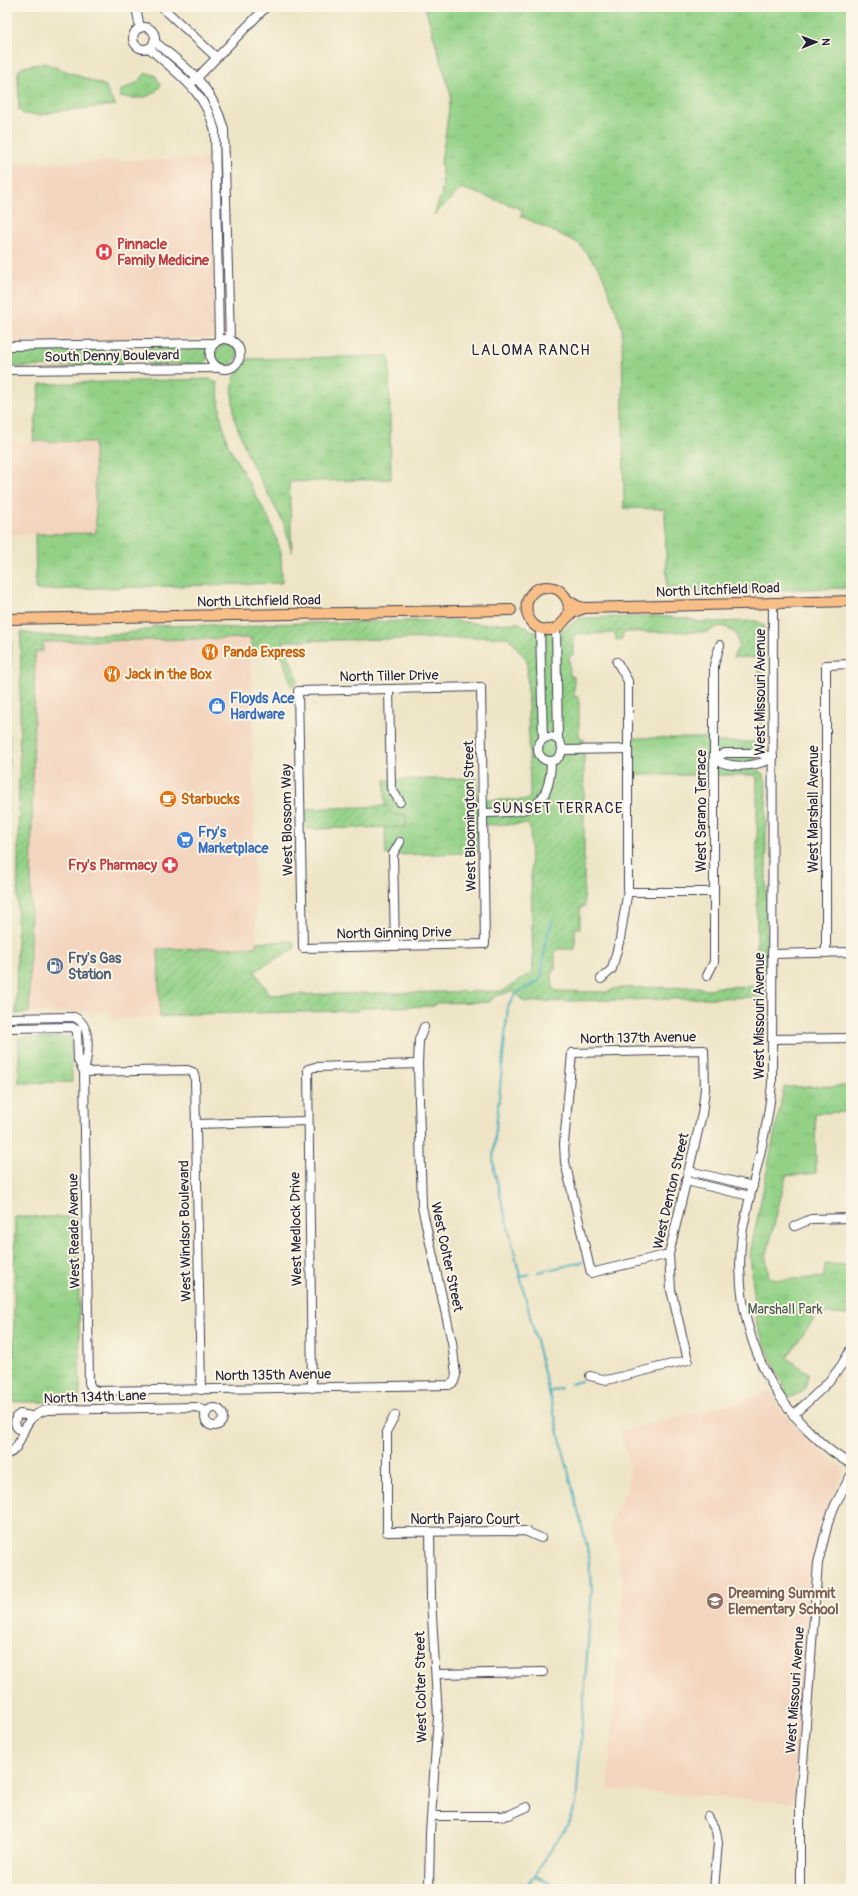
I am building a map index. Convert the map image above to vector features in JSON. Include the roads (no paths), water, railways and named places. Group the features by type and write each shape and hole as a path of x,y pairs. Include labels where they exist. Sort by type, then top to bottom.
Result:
{"main road":[{"path":"547,587 559,590 567,600 569,609 568,617 563,624 556,628 548,630 540,629 528,618 526,610 527,601 535,591 547,587"},
{"name":"North Litchfield Road","path":"567,600 576,606 585,608"},
{"name":"North Litchfield Road","path":"7,619 511,610 518,608 527,601"},
{"name":"North Litchfield Road","path":"568,617 577,610 585,608 851,601"},
{"name":"North Litchfield Road","path":"511,610 528,618"}],"street":[{"path":"136,7 140,28"},
{"path":"162,7 216,57"},
{"path":"190,85 266,7"},
{"path":"152,45 154,36 151,30 140,28 135,33 134,43 138,48 152,45 197,78 214,102 224,129 230,340"},
{"path":"152,45 190,85 205,104 212,119 215,131 219,308 217,341 212,346 210,356 214,365 218,368"},
{"path":"218,255 228,255"},
{"path":"219,308 230,307"},
{"name":"South Denny Boulevard","path":"7,346 230,340 238,346 240,356 236,365 227,370 218,368 7,370"},
{"name":"West Missouri Avenue","path":"773,602 772,1039 770,1104 746,1215 740,1258 740,1277 746,1320 760,1361 768,1379 793,1414"},
{"path":"556,628 558,739"},
{"path":"540,629 542,652 543,739"},
{"name":"West Sarano Terrace","path":"707,976 714,962 714,665 720,645"},
{"path":"542,652 557,652"},
{"path":"601,979 612,969 620,939 628,892 628,681 617,662"},
{"name":"West Marshall Avenue","path":"826,953 826,665 851,664"},
{"name":"North Tiller Drive","path":"298,691 481,687"},
{"name":"West Bloomington Street","path":"481,687 486,944"},
{"path":"389,690 391,788 400,802"},
{"name":"West Blossom Way","path":"298,691 303,948"},
{"path":"549,736 558,739 562,744 563,750 558,759 551,761 542,758 538,752 539,744 543,739 549,736"},
{"path":"563,750 628,749"},
{"path":"725,752 759,752 773,758 761,764 741,765 724,765 714,759 725,752"},
{"path":"483,813 518,812 535,805 548,789 551,777 551,761"},
{"path":"395,946 393,854 400,842"},
{"path":"628,892 714,892"},
{"name":"North Ginning Drive","path":"303,948 486,944"},
{"path":"772,954 851,952"},
{"path":"7,1018 74,1017 80,1020 84,1025 77,1030 72,1027 7,1028"},
{"name":"West Reade Avenue","path":"84,1025 86,1030 87,1052 84,1072 89,1383 92,1389"},
{"name":"West Colter Street","path":"424,1027 419,1040 418,1064 422,1207 452,1342 456,1375 454,1382"},
{"name":"West Reade Avenue","path":"77,1030 78,1060 84,1072"},
{"path":"772,1039 851,1038"},
{"name":"North 137th Avenue","path":"669,1254 591,1272 565,1162 564,1144 572,1053 704,1050"},
{"name":"West Denton Street","path":"590,1376 607,1380 688,1360 671,1290 669,1254 702,1114 706,1089 704,1050"},
{"path":"78,1052 87,1052"},
{"name":"West Medlock Drive","path":"312,1388 308,1069 315,1067 418,1064"},
{"name":"West Windsor Boulevard","path":"84,1072 187,1070 193,1072 195,1078 201,1390"},
{"path":"196,1124 308,1121"},
{"path":"688,1170 753,1186"},
{"path":"717,1188 720,1178"},
{"path":"686,1181 750,1196"},
{"path":"795,1226 811,1219 851,1218"},
{"path":"851,1348 843,1363 826,1386 793,1414 828,1448 851,1464"},
{"name":"North 135th Avenue","path":"92,1389 98,1392 312,1388 448,1385 454,1382"},
{"name":"North 134th Lane","path":"7,1454 16,1449 31,1416 39,1412 55,1409 196,1407 207,1412"},
{"path":"23,1432 17,1429 15,1424 16,1417 20,1414 31,1416"},
{"name":"North Pajaro Court","path":"395,1415 387,1430 387,1532 525,1531 542,1538"},
{"name":"West Missouri Avenue","path":"800,1889 800,1804 818,1563 828,1523 841,1493 851,1475"},
{"name":"West Colter Street","path":"429,1889 438,1718 431,1599 430,1532"},
{"path":"436,1674 543,1672"},
{"path":"432,1816 500,1816 527,1807"},
{"path":"708,1817 716,1831 718,1843 714,1889"}],"waterway":[{"path":"9,706 11,636"},
{"path":"7,843 9,735"},
{"path":"7,871 7,885"},
{"path":"525,1889 567,1826 576,1804 592,1589 587,1547 494,1170 493,1158 508,1007 515,994 538,982 542,974 545,943 553,920"},
{"path":"538,1272 583,1262"},
{"path":"520,1277 529,1274"},
{"path":"571,1384 581,1381"},
{"path":"549,1392 561,1388"},
{"path":"534,1875 560,1889"}],"place":[{"name":"Pinnacle Family Medicine","path":"104,252"},
{"name":"Panda Express","path":"210,652"},
{"name":"Jack in the Box","path":"112,674"},
{"name":"Floyds Ace Hardware","path":"217,706"},
{"name":"Starbucks","path":"168,799"},
{"name":"Fry's Marketplace","path":"185,840"},
{"name":"Fry's Pharmacy","path":"170,865"},
{"name":"Fry's Gas Station","path":"55,966"},
{"name":"Dreaming Summit Elementary School","path":"715,1601"}],"district":[{"name":"LALOMA RANCH","path":"531,350"},
{"name":"SUNSET TERRACE","path":"558,808"}],"park label":[{"name":"Marshall Park","path":"785,1309"}]}
